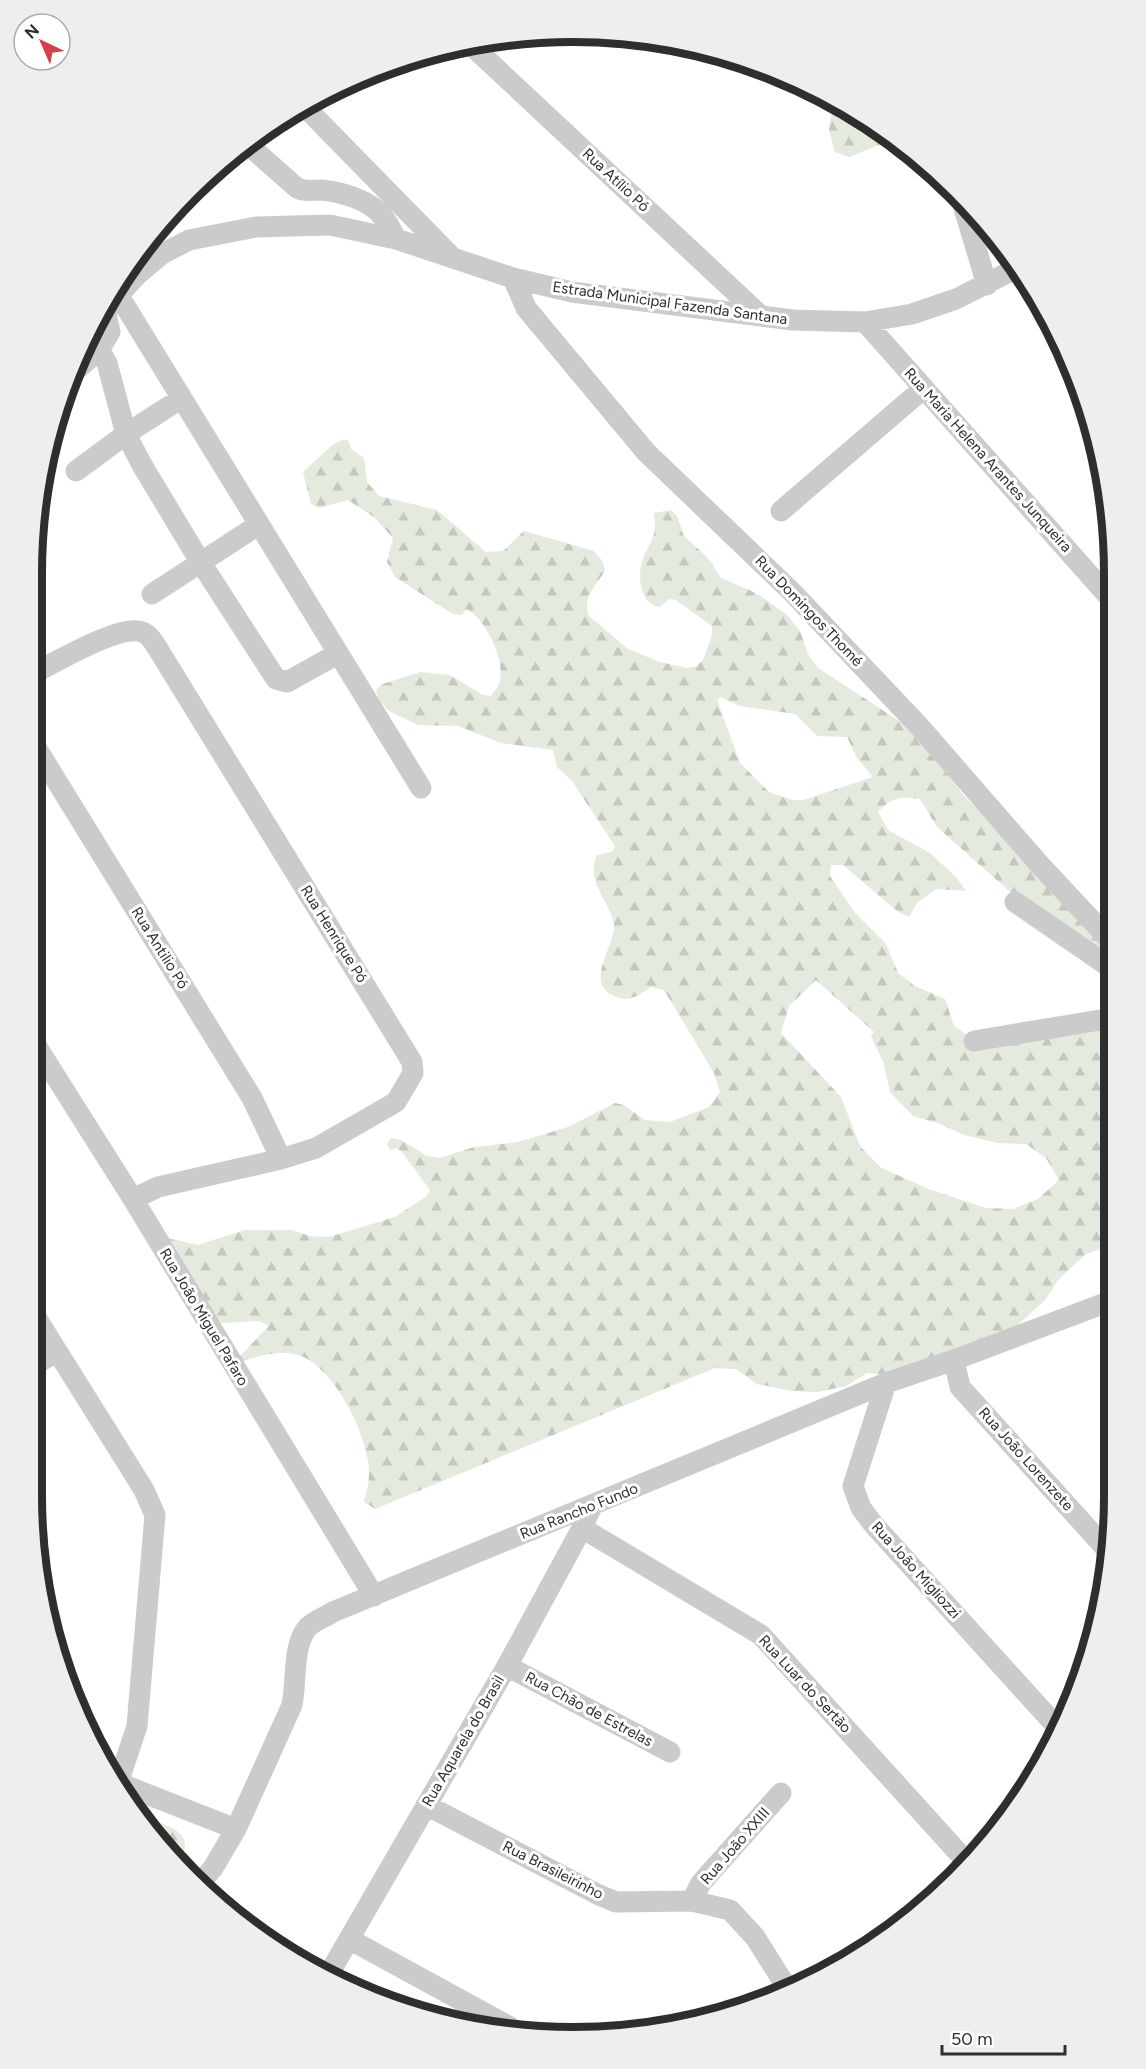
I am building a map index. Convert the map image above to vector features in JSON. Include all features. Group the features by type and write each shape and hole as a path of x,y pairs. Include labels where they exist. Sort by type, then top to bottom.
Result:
{"street":[{"name":"Rua Atílio Pó","path":"477,51 761,316"},
{"path":"310,112 452,257"},
{"path":"253,149 303,191 321,190 344,194 375,209 384,218 396,239"},
{"path":"967,218 987,285"},
{"name":"Estrada Municipal Fazenda Santana","path":"125,288 162,254 189,240 255,227 301,224 330,225 396,239 513,278 572,292 793,320 865,322 912,314 956,299 1010,272"},
{"name":"Rua Domingos Thomé","path":"513,278 526,308 646,452 800,600 919,726 1040,865 1104,934"},
{"path":"110,312 421,788"},
{"path":"86,362 99,350 110,332 108,316"},
{"name":"Rua Maria Helena Arantes Junqueira","path":"865,322 1104,591"},
{"path":"99,350 107,363 126,434 142,465 201,563 276,679 287,682 330,658"},
{"path":"781,512 924,388"},
{"path":"76,471 126,434 171,405"},
{"path":"152,594 249,531"},
{"name":"Rua Henrique Pó","path":"42,670 117,633 137,630 147,634 159,649 412,1062 412,1073 396,1101 316,1148 281,1159 158,1187 133,1199"},
{"name":"Rua Antilio Pó","path":"42,757 252,1098 281,1159"},
{"path":"1015,902 1104,963"},
{"path":"974,1041 1104,1019"},
{"name":"Rua João Miguel Pafaro","path":"42,1058 133,1199 374,1596"},
{"name":"Rua Rancho Fundo","path":"205,1878 213,1869 236,1829 292,1705 296,1688 296,1651 309,1627 333,1612 886,1383 1104,1303"},
{"path":"42,1327 144,1490 155,1515 137,1726 121,1775"},
{"path":"42,1361 57,1351"},
{"name":"Rua João Lorenzete","path":"954,1360 960,1387 1102,1544"},
{"name":"Rua João Migliozzi","path":"886,1383 853,1486 861,1508 1053,1722"},
{"name":"Rua Aquarela do Brasil","path":"332,1969 507,1666 592,1506"},
{"name":"Rua Luar do Sertão","path":"582,1528 761,1635 962,1857"},
{"name":"Rua Chão de Estrelas","path":"507,1666 670,1752"},
{"path":"128,1787 236,1829"},
{"name":"Rua João XXIII","path":"692,1900 702,1884 781,1793"},
{"name":"Rua Brasileirinho","path":"426,1805 616,1902 692,1900 730,1910 755,1937 785,1983"},
{"path":"349,1939 500,2021"}],"green space":[{"path":"832,110 884,143 849,157 835,152 829,130"},
{"path":"348,440 351,449 364,458 367,482 379,496 437,510 486,552 503,551 524,531 594,551 603,562 605,571 588,598 589,616 628,649 660,662 687,668 697,666 703,660 712,635 712,626 676,600 669,599 660,607 653,604 644,595 640,581 643,559 655,531 654,513 671,510 677,516 684,536 709,559 721,578 758,594 787,615 800,631 808,654 818,668 913,730 965,797 1024,852 1104,940 1104,959 1017,898 937,827 920,799 897,799 887,803 878,812 888,830 930,853 956,877 966,891 936,889 917,903 909,917 897,911 843,865 831,865 830,876 855,913 886,944 898,973 915,986 945,999 954,1026 977,1042 1104,1028 1104,1250 1086,1254 1059,1279 1045,1300 995,1346 953,1372 926,1378 867,1373 846,1386 818,1392 791,1391 757,1384 736,1369 715,1368 375,1509 364,1502 369,1478 364,1443 357,1424 337,1388 325,1373 311,1362 291,1353 276,1353 239,1362 240,1356 269,1326 259,1321 222,1323 210,1319 196,1303 194,1279 173,1261 167,1238 198,1245 245,1230 291,1230 310,1236 329,1237 395,1217 427,1196 430,1190 402,1152 396,1148 390,1151 387,1144 391,1138 401,1140 427,1156 440,1158 474,1147 518,1142 568,1127 615,1103 624,1105 645,1120 670,1122 709,1107 720,1092 714,1073 664,990 651,987 634,997 624,999 605,990 601,982 603,963 614,925 596,883 594,865 597,855 612,852 615,846 572,781 557,767 553,750 501,743 458,726 418,725 391,712 379,701 376,691 380,685 420,672 450,675 483,695 491,696 499,684 501,675 497,653 487,631 473,614 466,609 462,615 453,614 395,577 387,562 393,538 375,518 348,500 319,508 311,504 303,472 332,445","holes":["721,697 739,706 795,714 817,736 847,737 857,758 873,777 803,800 792,800 769,792 740,763 717,700","816,980 874,1032 871,1036 884,1064 890,1092 913,1116 940,1124 964,1135 998,1143 1026,1144 1046,1158 1059,1180 1038,1199 1013,1209 986,1208 928,1189 880,1167 860,1146 841,1097 781,1033 789,1006"]},
{"path":"154,1821 166,1825 180,1834 185,1849 183,1855"}]}
